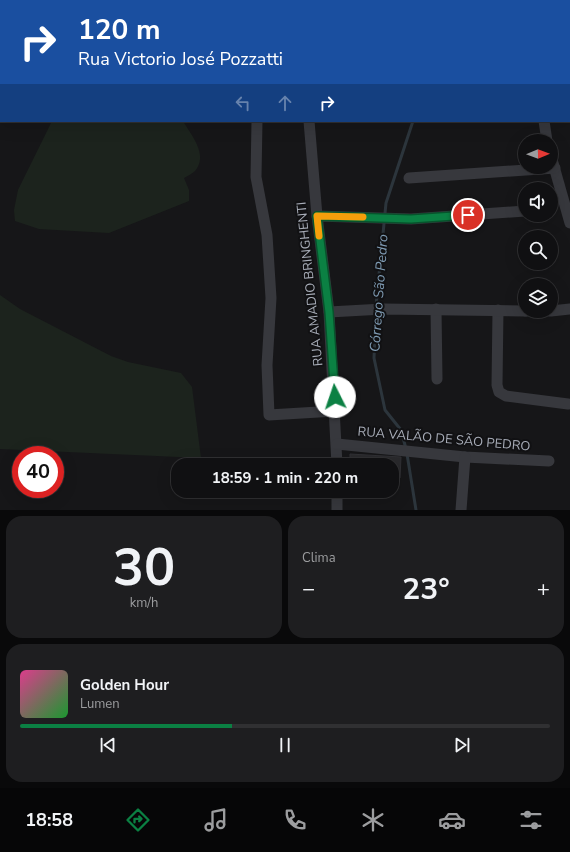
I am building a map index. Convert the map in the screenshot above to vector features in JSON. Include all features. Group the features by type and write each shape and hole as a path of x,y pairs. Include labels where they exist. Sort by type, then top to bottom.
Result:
{"street":[{"path":"257,122 256,177 267,235 271,298 267,365 269,415 336,411"},
{"name":"RUA AMADIO BRINGHENTI","path":"309,122 317,216 329,312 336,411 337,458"},
{"path":"544,122 546,134"},
{"path":"409,178 518,170"},
{"path":"556,174 570,223"},
{"path":"317,216 411,219 518,211"},
{"path":"329,312 383,309 518,311"},
{"path":"436,309 437,379"},
{"path":"558,310 570,309"},
{"path":"498,310 497,385 500,392 506,396 568,404"},
{"name":"RUA VALÃO DE SÃO PEDRO","path":"337,444 465,457 549,461"},
{"path":"461,510 465,457"},
{"path":"336,510 337,498"}],"shaded area":[{"path":"52,122 184,122 194,139 199,152 199,165 195,171 184,178 189,190 189,201 109,233 39,229 15,221 14,210 18,190"},
{"path":"0,295 20,309 111,356 128,362 181,373 192,387 201,458 64,452 64,446 12,446 12,450 0,449"}],"building":[{"path":"350,454 401,457 400,478 399,458 350,458"}],"waterway":[{"name":"Córrego São Pedro","path":"376,306 386,203 413,122"},
{"name":"Córrego São Pedro","path":"376,312 374,358 385,410 401,430 406,449"},
{"name":"Córrego São Pedro","path":"407,454 416,510"}],"slow traffic":[{"path":"319,236 317,216 363,217"}],"route":[{"path":"335,397 329,312 317,216 411,219 468,215"}]}
